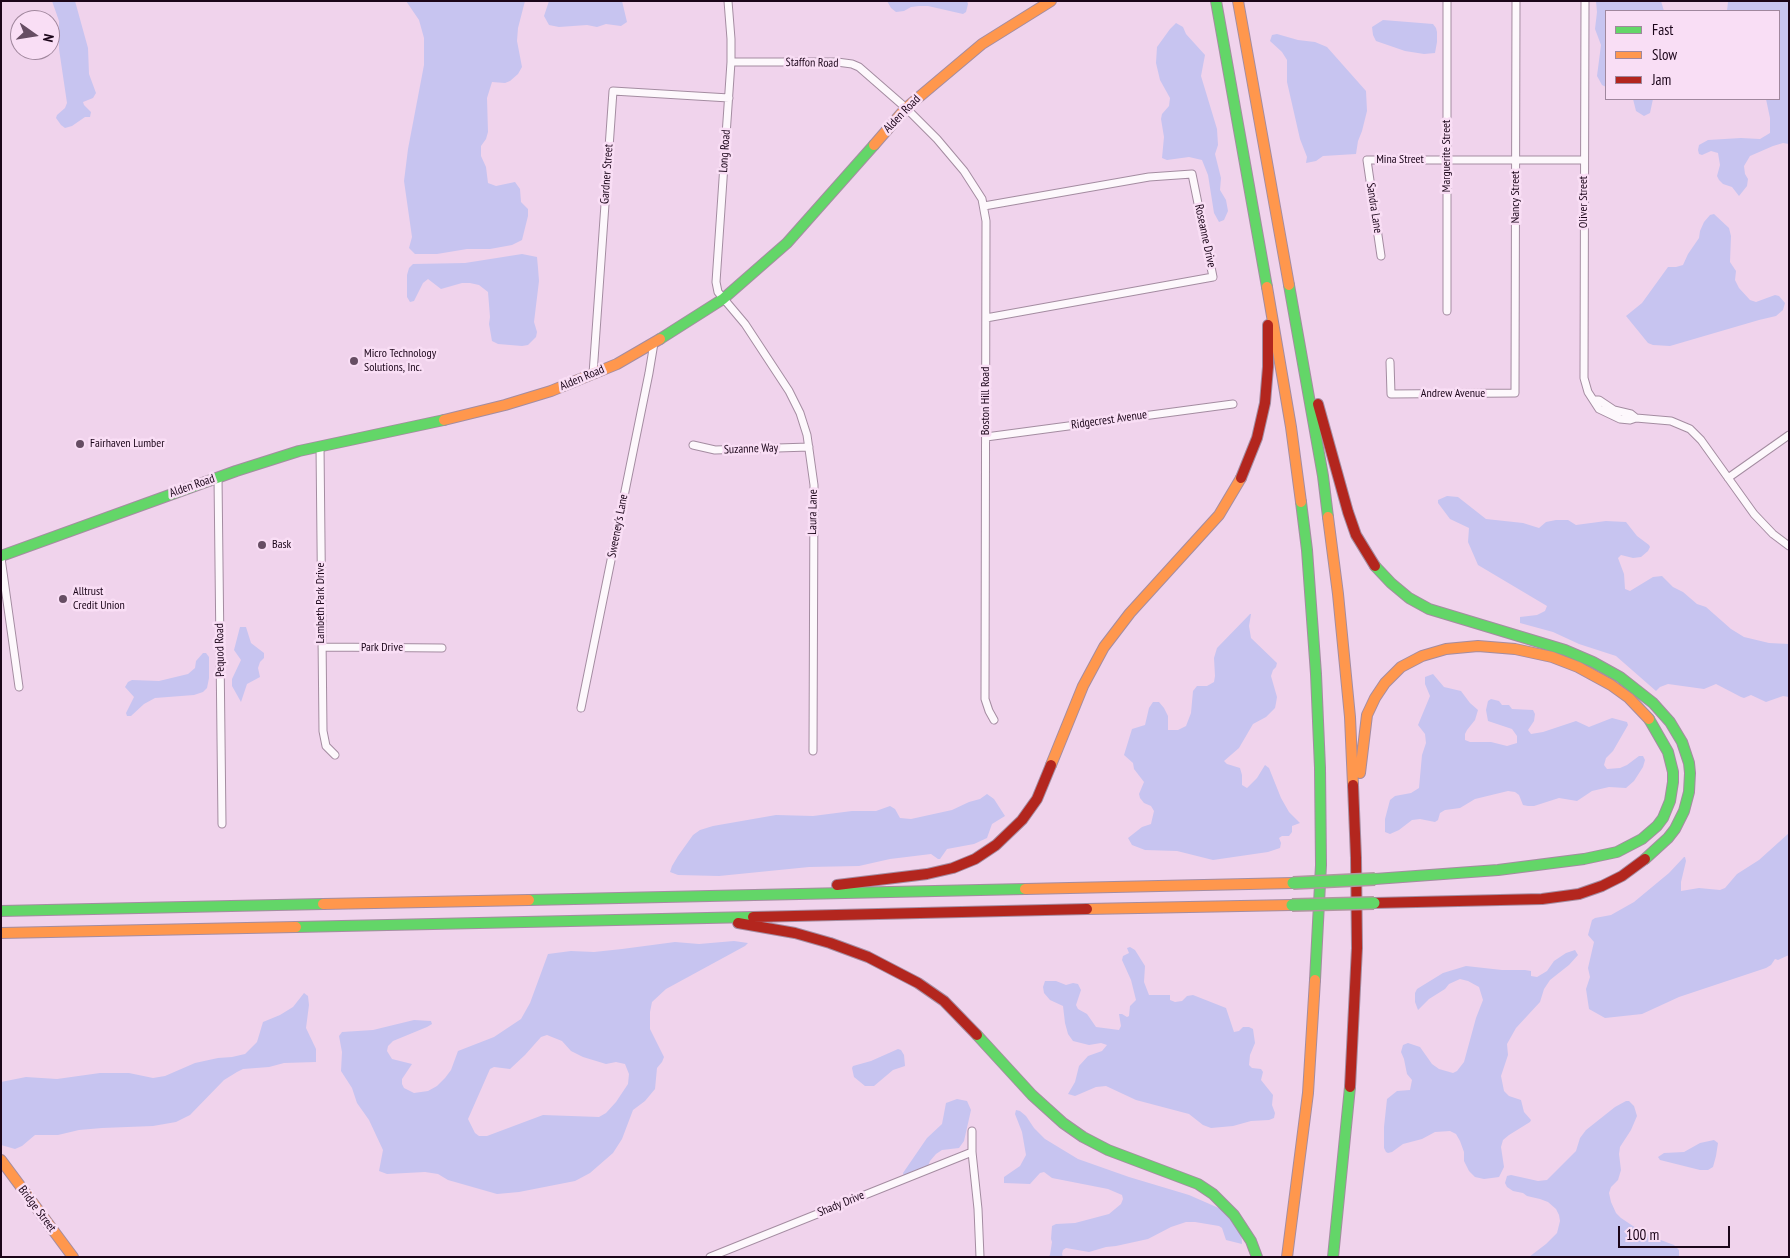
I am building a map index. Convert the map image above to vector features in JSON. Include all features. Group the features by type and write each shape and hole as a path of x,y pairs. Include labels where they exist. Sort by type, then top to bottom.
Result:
{"main road":[{"name":"Alden Road","path":"1,557 218,477 299,451 505,405 551,391 617,364 723,299 787,243 906,108 982,44 1051,1"},
{"path":"1216,1 1291,427 1307,550 1314,636 1320,768 1320,889 1314,1016 1303,1139 1287,1257"},
{"path":"1238,1 1323,476 1338,594 1350,717 1356,858 1357,948 1348,1118 1333,1257"},
{"path":"767,894 940,872 964,864 986,852 1006,837 1022,820 1040,792 1084,686 1104,647 1130,613 1219,515 1244,472 1257,438 1266,394 1269,344 1266,278"},
{"path":"1,933 1542,899 1579,894 1622,876 1660,847 1675,829 1684,811 1689,792 1689,763 1677,732 1662,713 1642,694 1607,670 1565,650 1457,619 1429,608 1405,594 1382,574 1362,547 1350,518 1300,341"},
{"path":"1,911 1293,883 1482,872 1606,855 1627,848 1642,839 1663,818 1670,801 1674,782 1670,757 1664,742 1651,721 1629,698 1600,678 1559,660 1527,651 1487,646 1446,649 1422,656 1401,667 1384,683 1368,715 1361,754 1356,858"},
{"path":"694,918 764,927 812,937 868,957 918,983 944,1001 957,1013 1032,1095 1068,1126 1108,1150 1182,1177 1198,1184 1213,1194 1234,1215 1248,1236 1257,1257"},
{"name":"Bridge Street","path":"1,1160 73,1257"}],"street":[{"name":"Long Road","path":"723,299 718,292 716,282 731,62 728,1"},
{"name":"Marguerite Street","path":"1447,1 1447,311"},
{"name":"Nancy Street","path":"1515,393 1516,1"},
{"name":"Oliver Street","path":"1585,1 1583,372 1586,387 1596,406 1611,416 1630,420 1636,418 1670,421 1690,429 1702,440 1760,521 1789,546"},
{"name":"Staffon Road","path":"731,62 837,62 852,64 865,71 906,108"},
{"name":"Gardner Street","path":"592,374 613,91 729,98"},
{"name":"Boston Hill Road","path":"906,108 958,164 979,192 984,206 986,221 985,699 994,720"},
{"name":"Mina Street","path":"1366,160 1584,160"},
{"name":"Sandra Lane","path":"1366,160 1381,256"},
{"name":"Roseanne Drive","path":"984,206 1149,177 1192,174 1213,277 986,318"},
{"name":"Laura Lane","path":"723,299 745,324 789,391 800,412 809,447 814,485 813,751"},
{"name":"Sweeney's Lane","path":"581,708 654,343"},
{"name":"Andrew Avenue","path":"1390,362 1391,394 1515,393"},
{"name":"Ridgecrest Avenue","path":"986,437 1233,404"},
{"path":"1728,478 1789,435"},
{"name":"Suzanne Way","path":"693,445 715,450 809,447"},
{"name":"Lambeth Park Drive","path":"320,446 323,736 326,746 335,754"},
{"name":"Pequod Road","path":"218,477 222,824"},
{"path":"1,557 19,687"},
{"name":"Park Drive","path":"322,647 442,648"},
{"path":"972,1131 980,1257"},
{"name":"Shady Drive","path":"710,1257 972,1152"}],"shaded area":[{"path":"52,1 75,1 88,48 89,74 96,93 93,98 83,102 91,112 90,117 85,117 72,126 65,128 56,118 67,103 60,56 60,10 55,10"},
{"path":"406,1 525,1 518,28 517,41 522,67 518,74 510,81 505,83 492,82 487,98 488,132 481,146 481,156 486,167 488,183 496,186 515,182 520,189 521,202 528,209 522,240 512,245 437,254 415,254 409,248 412,237 404,181 424,65 424,38 419,20"},
{"path":"549,1 622,1 627,22 621,26 606,24 597,27 587,25 559,27 549,25 544,16"},
{"path":"887,1 967,1 968,4 966,12 963,14 928,6 911,7 904,11 896,12"},
{"path":"1596,1 1661,1 1664,10 1605,10 1605,86 1597,76 1601,45 1595,29"},
{"path":"1789,1 1789,144 1783,143 1773,146 1750,156 1744,166 1748,179 1747,186 1739,196 1732,187 1723,184 1717,176 1720,165 1718,153 1711,151 1702,155 1699,154 1699,145 1708,140 1760,139 1770,133 1770,118 1766,100 1780,100 1780,10 1727,10 1728,2"},
{"path":"1383,20 1433,24 1437,32 1435,53 1424,54 1405,51 1376,41 1372,27"},
{"path":"1176,23 1183,27 1186,34 1205,55 1201,76 1217,129 1218,145 1215,154 1221,178 1220,190 1226,200 1228,211 1224,220 1219,222 1214,213 1208,175 1202,160 1189,157 1167,160 1162,158 1164,137 1161,119 1162,114 1169,106 1170,98 1160,80 1156,63 1157,47"},
{"path":"1277,34 1298,40 1315,42 1327,47 1366,91 1367,111 1356,154 1323,156 1316,161 1306,163 1307,157 1300,139 1287,82 1287,60 1282,52 1270,41 1272,35"},
{"path":"1633,100 1653,100 1650,113 1644,116 1636,111"},
{"path":"1714,214 1729,228 1731,236 1730,262 1736,271 1735,280 1739,288 1750,300 1756,302 1775,295 1779,296 1785,303 1783,310 1776,316 1670,346 1648,343 1626,316 1642,303 1668,267 1683,265 1699,238 1704,222 1710,215"},
{"path":"522,254 537,257 539,281 534,322 537,332 536,337 528,345 498,344 492,341 489,324 488,292 479,285 462,283 441,289 428,279 423,283 414,301 410,302 407,297 407,275 409,268 413,264 465,263"},
{"path":"1447,496 1458,497 1486,519 1523,523 1539,528 1546,522 1556,520 1568,520 1576,525 1606,521 1626,522 1637,536 1650,547 1641,557 1633,558 1621,555 1618,558 1624,574 1625,589 1630,591 1653,577 1662,576 1673,587 1683,592 1697,604 1706,607 1731,629 1744,637 1769,643 1789,644 1789,697 1783,696 1766,702 1751,695 1744,698 1741,697 1716,684 1704,689 1668,684 1656,691 1616,656 1579,644 1553,632 1520,623 1520,617 1537,615 1545,611 1547,606 1478,565 1468,542 1469,528 1450,519 1438,503 1438,500"},
{"path":"1250,614 1251,638 1277,663 1271,676 1277,697 1276,703 1275,708 1266,717 1253,724 1239,748 1224,761 1227,764 1240,768 1242,785 1247,788 1257,778 1265,765 1269,768 1281,798 1289,812 1300,823 1292,826 1292,832 1289,836 1279,838 1280,848 1268,852 1213,860 1177,851 1145,850 1132,845 1128,838 1142,827 1151,824 1154,811 1151,806 1144,803 1140,798 1139,794 1144,782 1134,769 1133,763 1124,755 1132,729 1145,725 1149,708 1153,702 1159,702 1164,708 1168,716 1168,730 1178,730 1186,726 1191,713 1193,691 1197,686 1207,686 1214,682 1214,658 1217,648"},
{"path":"240,627 246,627 251,643 264,653 264,658 258,668 260,677 247,684 241,702 232,686 232,679 241,660 234,650"},
{"path":"203,653 206,653 209,657 209,678 207,688 203,692 194,695 155,698 144,704 131,716 127,716 126,713 134,697 125,687 128,682 132,680 159,681 188,674 195,668 196,661"},
{"path":"1433,674 1444,687 1461,691 1478,710 1475,720 1465,734 1465,740 1470,742 1491,742 1507,746 1517,743 1517,736 1512,729 1488,721 1486,710 1488,701 1491,699 1499,701 1502,705 1509,705 1512,709 1533,710 1535,714 1534,721 1528,730 1531,734 1576,721 1589,727 1612,718 1627,722 1628,725 1613,751 1606,758 1604,765 1607,769 1620,768 1639,756 1643,756 1645,760 1643,767 1634,781 1626,788 1609,787 1592,791 1577,801 1559,798 1528,806 1523,805 1519,795 1515,792 1508,791 1475,799 1460,808 1445,810 1440,813 1438,820 1435,822 1420,819 1412,820 1390,834 1385,832 1385,819 1390,800 1395,796 1411,793 1419,788 1422,755 1426,743 1425,734 1418,725 1430,696 1425,684 1425,677"},
{"path":"987,794 994,799 1005,816 992,824 987,838 974,844 947,849 940,859 931,854 890,859 859,866 809,867 719,876 678,875 670,872 678,856 693,835 700,830 713,826 776,815 813,816 852,811 876,811 890,806 895,809 900,818 911,819 952,810 980,799"},
{"path":"1789,833 1789,955 1778,960 1775,959 1766,968 1679,997 1642,1014 1605,1018 1589,1009 1586,989 1590,977 1588,968 1594,942 1588,935 1592,920 1611,915 1634,902 1669,873 1684,857 1686,861 1681,891 1699,888 1720,890 1725,888 1737,874 1759,860"},
{"path":"734,941 748,943 666,989 652,1002 650,1029 664,1057 657,1068 655,1089 645,1101 633,1110 622,1139 613,1153 590,1173 575,1181 519,1192 497,1194 448,1180 438,1174 425,1172 387,1174 379,1171 383,1150 369,1120 357,1103 352,1088 341,1071 342,1052 339,1036 342,1032 373,1030 414,1020 431,1021 432,1024 427,1027 393,1041 388,1046 387,1051 392,1059 412,1064 402,1079 404,1088 414,1093 428,1091 437,1086 451,1070 458,1051 494,1037 521,1019 530,1003 548,954 571,951 594,952 675,942 699,944","holes":["547,1035 562,1041 571,1051 583,1057 606,1064 616,1062 625,1064 629,1074 628,1084 606,1113 599,1117 543,1115 487,1136 479,1136 475,1133 468,1119 490,1069 494,1067 510,1069 541,1037"]},
{"path":"1130,947 1135,950 1145,966 1144,982 1149,995 1170,995 1170,1000 1175,1002 1182,1001 1187,996 1193,995 1226,1008 1234,1032 1239,1031 1243,1027 1253,1029 1255,1043 1250,1055 1249,1065 1252,1068 1261,1069 1263,1072 1261,1080 1273,1095 1274,1118 1211,1128 1203,1125 1189,1114 1136,1100 1106,1086 1096,1087 1075,1096 1068,1094 1075,1082 1079,1066 1088,1056 1102,1051 1107,1045 1101,1043 1089,1045 1073,1041 1068,1034 1063,1006 1050,1000 1044,993 1045,981 1056,981 1066,985 1078,984 1081,990 1076,1005 1078,1009 1087,1014 1096,1027 1119,1030 1121,1026 1119,1014 1129,1016 1130,1006 1136,1000 1131,980 1122,960 1123,956 1129,953 1127,948"},
{"path":"1575,950 1578,955 1550,980 1544,989 1540,1002 1516,1028 1507,1044 1508,1055 1501,1076 1504,1091 1509,1096 1521,1100 1524,1112 1531,1120 1503,1140 1501,1147 1504,1167 1499,1177 1484,1179 1475,1177 1469,1171 1464,1161 1464,1152 1460,1141 1456,1134 1450,1131 1435,1132 1422,1139 1403,1144 1392,1152 1386,1152 1384,1148 1384,1127 1387,1099 1397,1091 1410,1090 1412,1080 1407,1074 1401,1052 1403,1045 1408,1043 1420,1047 1432,1064 1439,1069 1453,1073 1457,1071 1464,1062 1483,1000 1479,987 1460,979 1449,984 1418,1010 1415,1002 1417,989 1443,973 1466,966 1502,970 1525,970 1531,971 1531,976 1537,977 1547,971 1554,961 1566,953"},
{"path":"304,993 308,996 309,1005 306,1028 316,1049 316,1062 284,1063 269,1067 243,1069 224,1080 190,1115 176,1122 153,1126 79,1130 58,1135 35,1135 22,1146 15,1149 1,1145 1,1082 26,1077 57,1079 100,1073 129,1073 153,1078 165,1076 195,1063 245,1054 257,1042 263,1022 293,1007"},
{"path":"898,1049 904,1055 905,1066 893,1070 874,1086 865,1086 854,1077 853,1066 871,1061"},
{"path":"957,1099 967,1101 971,1110 964,1141 959,1148 942,1150 936,1154 930,1161 927,1169 904,1177 903,1173 927,1138 942,1124 946,1103"},
{"path":"1629,1101 1634,1106 1637,1116 1620,1147 1621,1170 1618,1180 1611,1187 1609,1193 1611,1202 1616,1213 1621,1218 1636,1228 1644,1230 1650,1236 1674,1245 1679,1250 1679,1257 1529,1257 1557,1233 1560,1221 1559,1215 1556,1209 1548,1202 1513,1191 1507,1187 1505,1183 1507,1176 1511,1175 1538,1181 1547,1180 1576,1151 1580,1138 1586,1130 1615,1107"},
{"path":"1016,1110 1026,1116 1045,1139 1078,1159 1189,1195 1221,1209 1241,1228 1242,1244 1226,1240 1222,1228 1219,1226 1186,1222 1171,1227 1148,1239 1089,1252 1066,1248 1063,1250 1063,1257 1048,1257 1052,1242 1052,1226 1075,1223 1109,1214 1121,1204 1123,1199 1122,1195 1108,1189 1052,1178 1044,1172 1040,1173 1030,1184 1004,1183 1004,1177 1020,1166 1026,1155 1022,1132 1015,1114"},
{"path":"1714,1140 1718,1143 1716,1156 1713,1167 1708,1170 1700,1170 1660,1160 1658,1157 1664,1153 1684,1152 1700,1143"}],"traffic: fast":[{"path":"1216,1 1267,287"},
{"path":"660,339 723,299 787,243 874,145"},
{"path":"1289,285 1323,476 1328,517"},
{"path":"1,556 236,471 299,451 444,420"},
{"path":"1301,502 1307,550 1316,674 1320,768 1321,865 1315,980"},
{"path":"1375,566 1409,598 1429,609 1565,650 1593,662 1620,677 1653,703 1670,722 1682,742 1689,763 1690,773 1689,792 1684,811 1675,829 1645,859"},
{"path":"1375,879 1498,870 1584,859 1617,852 1642,839 1663,818 1670,801 1673,782 1673,772 1668,752 1649,719"},
{"path":"1293,883 1375,879"},
{"path":"529,900 1025,889"},
{"path":"1292,905 1374,903"},
{"path":"1,911 323,904"},
{"path":"296,927 753,917"},
{"path":"977,1035 1032,1095 1063,1123 1083,1137 1108,1150 1198,1184 1213,1194 1234,1215 1251,1241 1257,1257"},
{"path":"1333,1257 1350,1087"}],"traffic: slow":[{"path":"874,145 906,108 982,44 1051,1"},
{"path":"1238,1 1289,285"},
{"path":"1267,287 1291,427 1301,502"},
{"path":"444,420 551,391 617,364 660,339"},
{"path":"1051,765 1083,686 1104,647 1130,613 1219,515 1241,478"},
{"path":"1328,517 1338,594 1350,717 1353,785"},
{"path":"1360,773 1367,715 1385,683 1401,667 1422,656 1446,649 1478,646 1515,649 1552,657 1578,667 1611,685 1629,698 1649,719"},
{"path":"1025,889 1293,883"},
{"path":"323,904 529,900"},
{"path":"1087,909 1292,905"},
{"path":"1,933 296,927"},
{"path":"1287,1257 1308,1093 1315,980"},
{"path":"1,1160 73,1257"}],"traffic: jam":[{"path":"1241,478 1257,438 1265,403 1268,367 1268,325"},
{"path":"1318,404 1356,535 1375,566"},
{"path":"837,885 927,874 953,868 975,859 996,845 1022,820 1037,799 1051,765"},
{"path":"1350,1087 1357,948 1353,785"},
{"path":"1374,903 1542,899 1579,894 1602,886 1622,876 1645,859"},
{"path":"753,917 1087,909"},
{"path":"738,923 795,933 868,957 918,983 944,1001 977,1035"}],"place":[{"name":"Micro Technology Solutions, Inc.","path":"354,361"},
{"name":"Fairhaven Lumber","path":"80,444"},
{"name":"Bask","path":"262,545"},
{"name":"Alltrust Credit Union","path":"63,599"}]}
